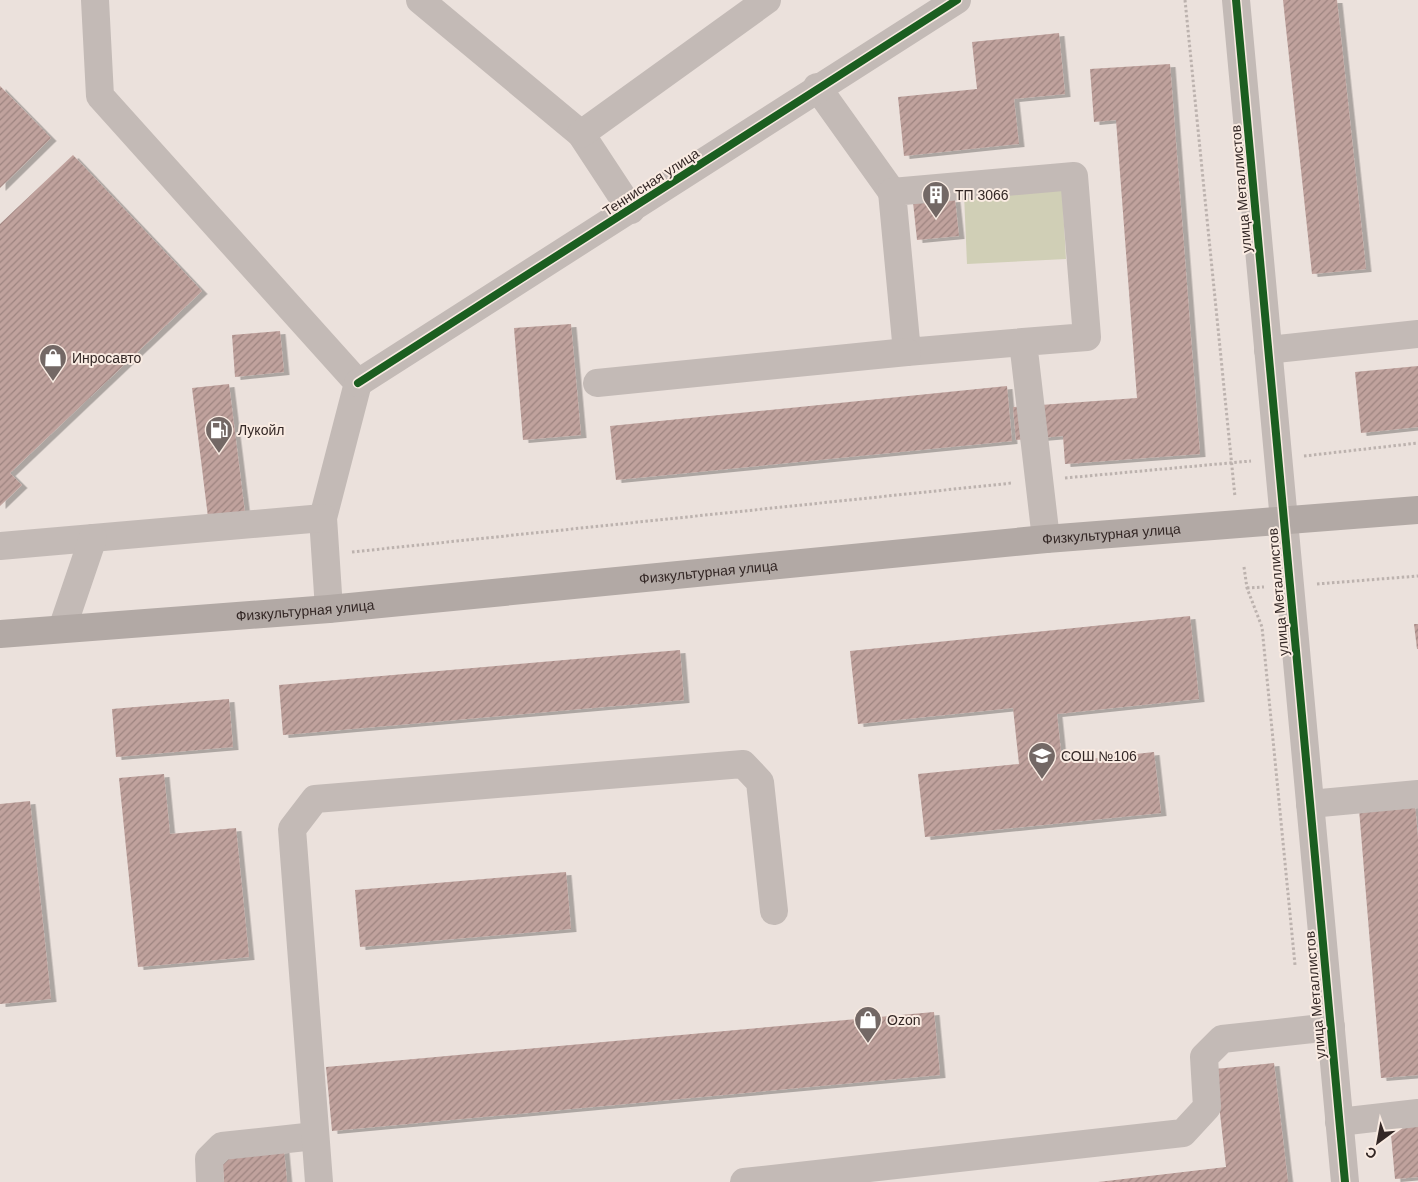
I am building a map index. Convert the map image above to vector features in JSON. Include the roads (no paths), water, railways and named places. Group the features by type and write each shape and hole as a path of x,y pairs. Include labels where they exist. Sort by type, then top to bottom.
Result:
{"main road":[{"name":"Физкультурная улица","path":"0,634 330,610 1046,539 1418,510"}],"street":[{"path":"95,0 100,96 358,383 323,518 330,610"},
{"path":"420,0 581,134 631,210"},
{"path":"581,134 767,0"},
{"name":"Теннисная улица","path":"358,383 957,0"},
{"name":"улица Металлистов","path":"1238,1 1268,350 1345,1182"},
{"path":"818,88 892,192 907,352"},
{"path":"597,383 907,352 1087,337 1074,176 892,192"},
{"path":"1268,350 1418,334"},
{"path":"1023,342 1046,539"},
{"path":"0,546 323,518"},
{"path":"62,629 93,538"},
{"path":"319,1182 292,829 315,799 744,764 760,782 774,911"},
{"path":"1310,804 1418,794"},
{"path":"744,1182 1183,1133 1206,1107 1204,1057 1222,1039 1331,1027"},
{"path":"1339,1122 1418,1113"},
{"path":"210,1182 209,1159 222,1146 316,1136"}],"place":[{"name":"ТП 3066","path":"936,219"},
{"name":"Инросавто","path":"53,382"},
{"name":"Лукойл","path":"219,454"},
{"name":"СОШ №106","path":"1042,780"},
{"name":"Ozon","path":"868,1044"}]}
